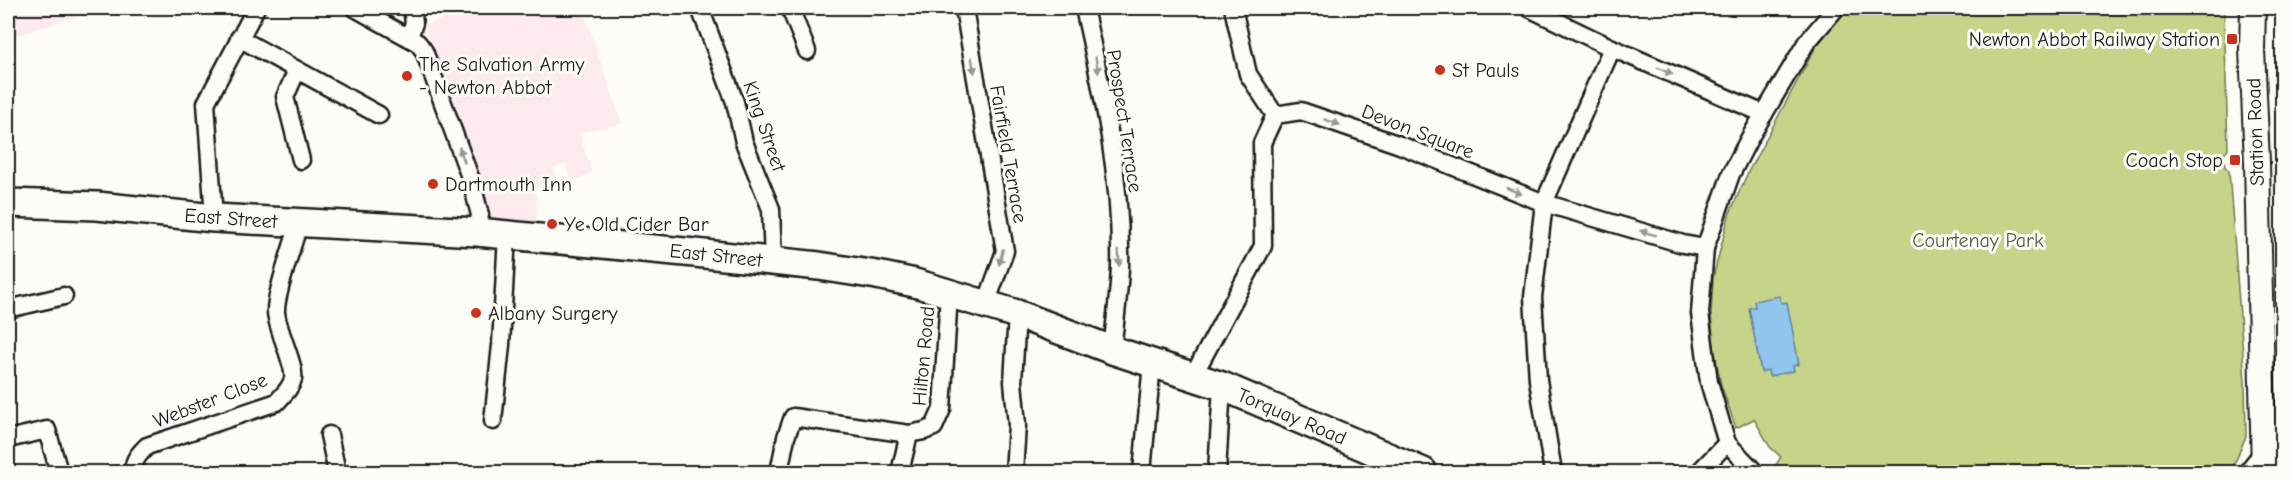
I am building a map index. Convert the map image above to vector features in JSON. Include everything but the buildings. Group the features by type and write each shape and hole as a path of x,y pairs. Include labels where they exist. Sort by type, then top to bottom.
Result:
{"main road":[{"name":"Station Road","path":"2253,8 2252,49 2264,462"},
{"name":"East Street","path":"8,203 97,206 214,218 477,232 773,261 877,275 986,304 1112,350 1193,376"},
{"name":"Torquay Road","path":"1193,376 1222,386 1423,472"}],"street":[{"path":"214,218 206,103 256,8"},
{"path":"355,8 409,37 424,51 471,180 480,215 477,232"},
{"path":"409,37 414,23 412,8"},
{"name":"King Street","path":"700,8 735,102 744,142 771,209 773,261"},
{"path":"790,8 807,51"},
{"name":"Fairfield Terrace","path":"964,8 1005,251 986,304"},
{"name":"Prospect Terrace","path":"1084,8 1105,109 1115,172 1120,267 1112,350"},
{"path":"1193,376 1263,246 1262,143 1275,115 1248,74 1233,8"},
{"path":"1529,8 1612,48 1764,114"},
{"path":"1755,472 1727,443 1717,415 1703,344 1700,312 1705,248 1731,174 1806,43 1836,8"},
{"path":"239,38 379,115"},
{"path":"1553,472 1538,380 1533,297 1544,203 1612,48"},
{"path":"297,70 285,97 301,160"},
{"name":"Devon Square","path":"1275,115 1300,111 1400,145 1544,203 1683,244 1705,248"},
{"name":"Webster Close","path":"134,472 133,465 147,446 277,402 290,387 294,378 293,369 276,311 299,223"},
{"path":"493,421 501,345 507,235"},
{"name":"Hilton Road","path":"900,472 909,434 934,427 942,409 949,294"},
{"path":"8,309 64,296"},
{"path":"1014,472 1017,425 1013,382 1017,314"},
{"path":"1142,472 1152,363"},
{"path":"1217,472 1222,386"},
{"path":"779,472 793,417 909,434"},
{"path":"8,439 47,430 59,472"},
{"path":"329,435 337,472"},
{"path":"1699,472 1727,443"},
{"path":"2247,472 2264,462"}],"shaded area":[{"path":"8,8 104,8 8,38"},
{"path":"474,8 582,8 622,123 579,133 592,173 571,181 566,164 553,168 559,187 544,191 541,186 534,189 537,198 536,226 493,221 424,25"}],"green space":[{"name":"Courtenay Park","path":"1848,8 2224,8 2228,149 2224,153 2225,167 2229,171 2245,381 2246,436 2236,460 2227,472 1772,471 1781,457 1770,447 1754,419 1736,428 1721,385 1711,315 1713,278 1729,215 1748,172 1817,45"}],"water":[{"path":"1779,296 1781,303 1787,302 1799,364 1793,366 1794,371 1769,376 1768,370 1761,372 1749,308 1755,307 1754,301"}],"place":[{"name":"Newton Abbot Railway Station","path":"2232,39"},
{"name":"St Pauls","path":"1440,70"},
{"name":"The Salvation Army - Newton Abbot","path":"407,76"},
{"name":"Coach Stop","path":"2235,160"},
{"name":"Dartmouth Inn","path":"433,184"},
{"name":"Ye Old Cider Bar","path":"552,224"},
{"name":"Albany Surgery","path":"476,313"}]}
